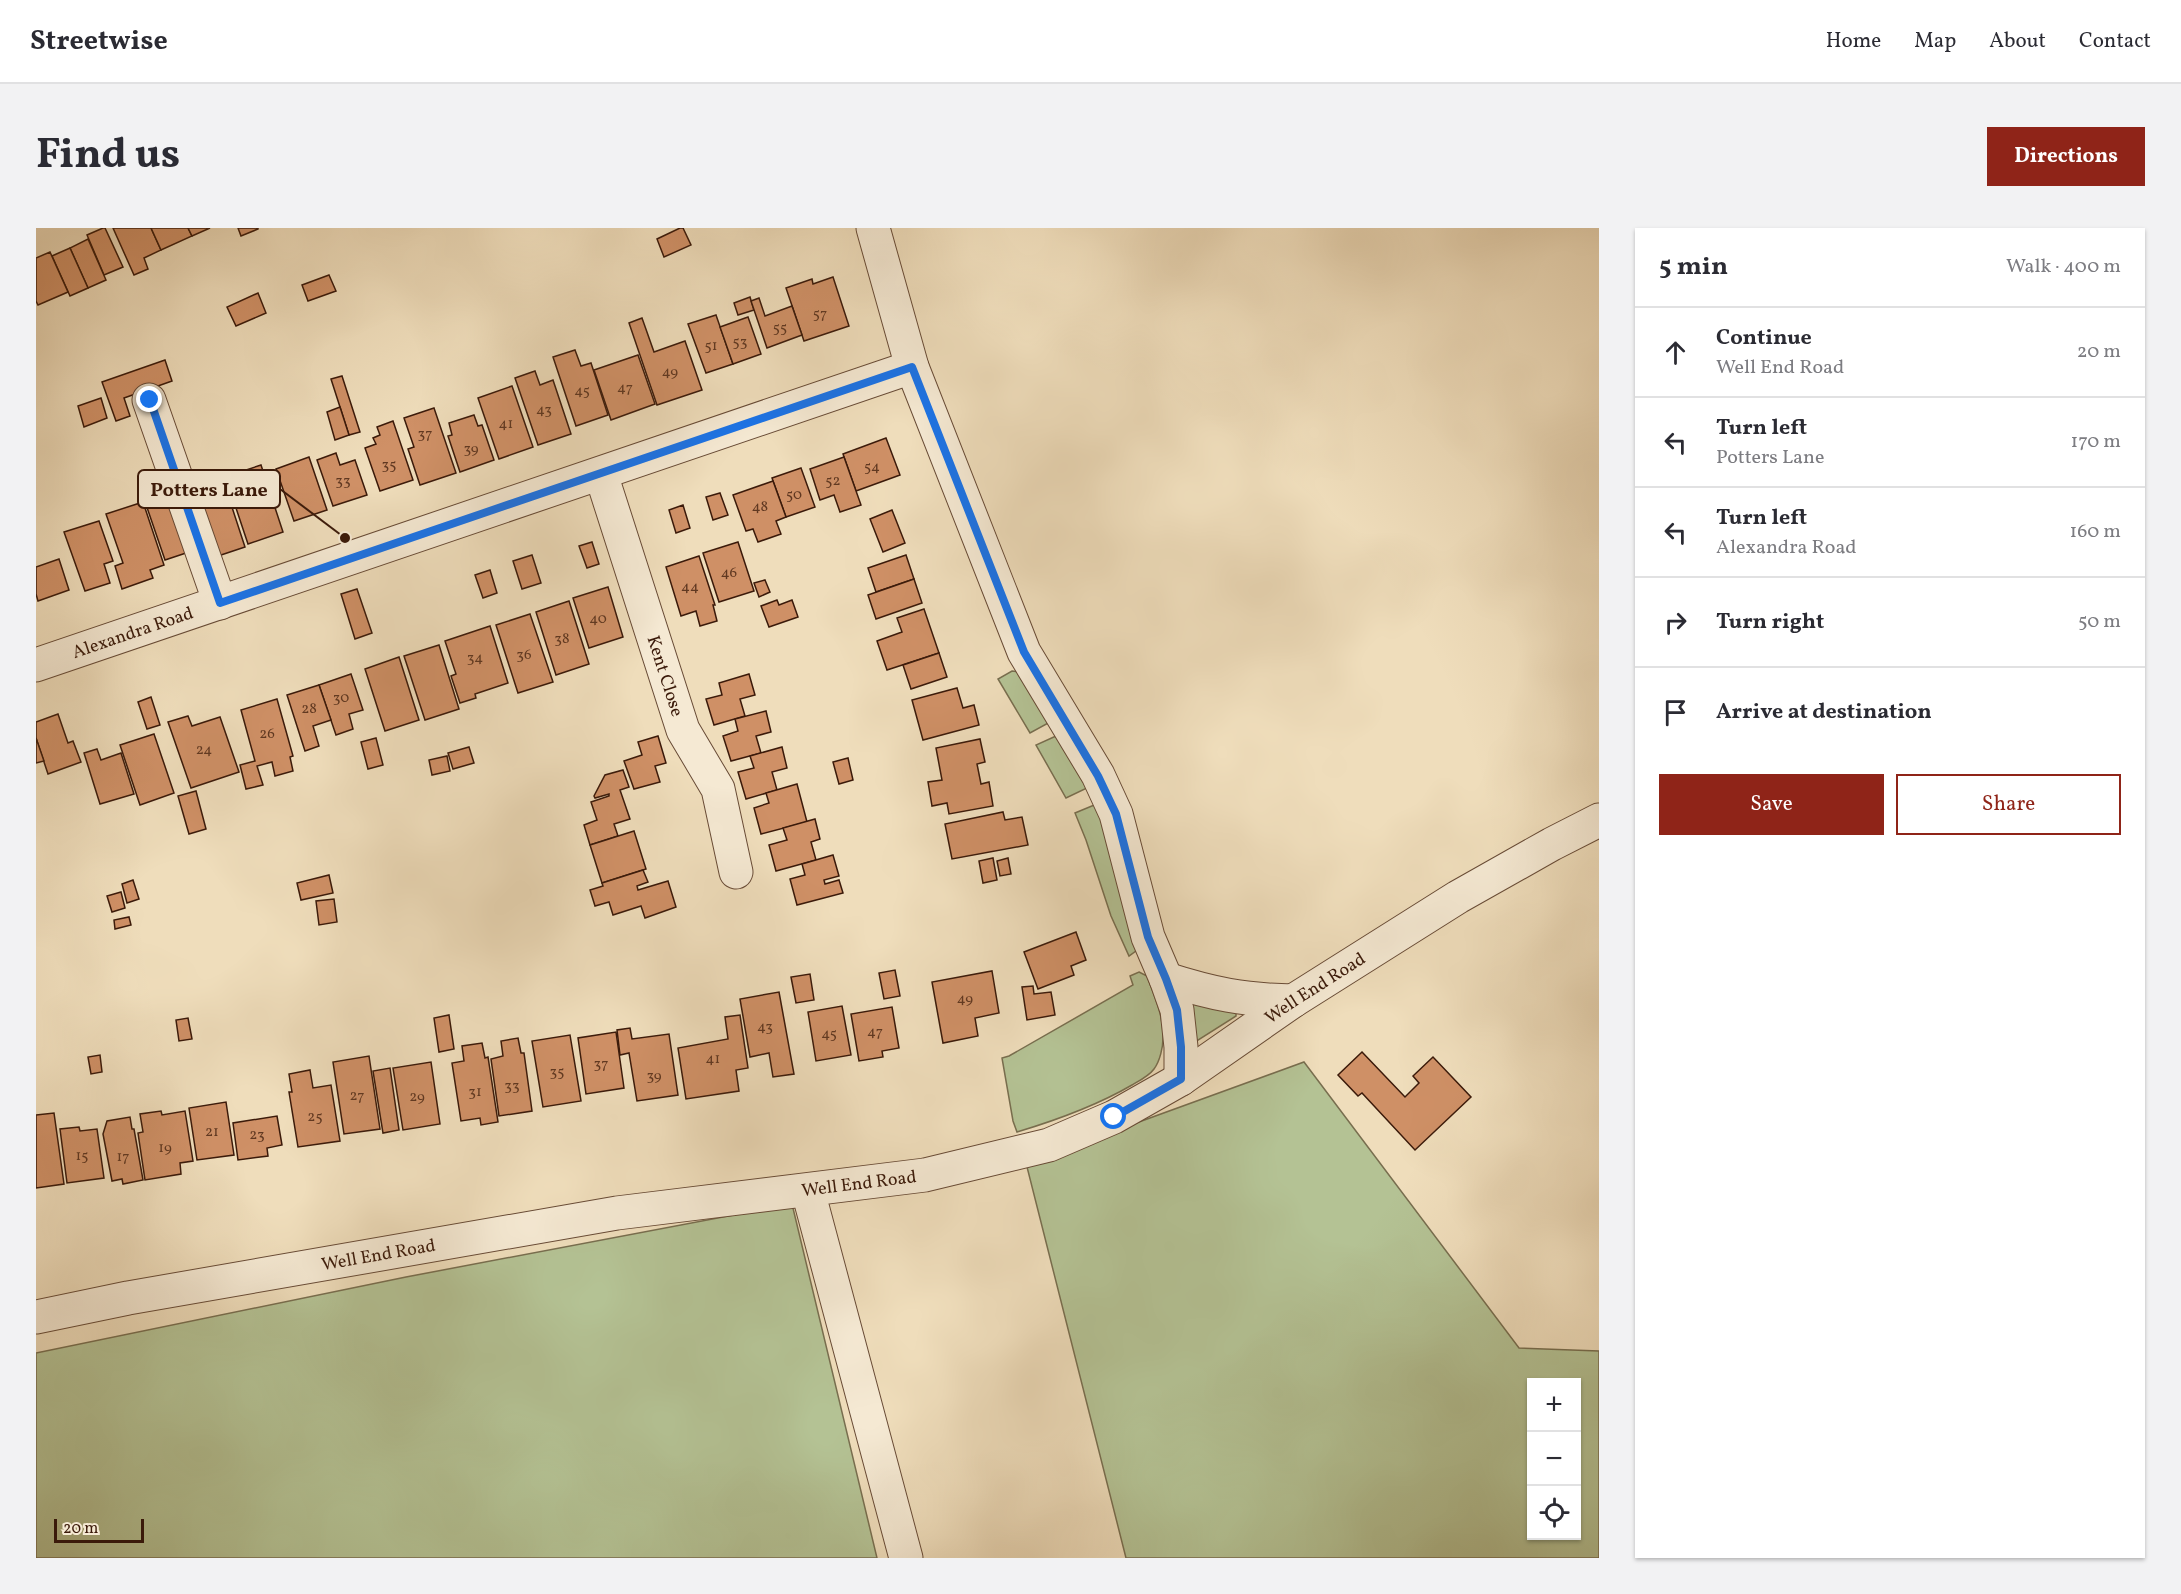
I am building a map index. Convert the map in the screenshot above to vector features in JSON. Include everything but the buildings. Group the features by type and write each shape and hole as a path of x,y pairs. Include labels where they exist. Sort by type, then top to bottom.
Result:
{"street":[{"path":"873,228 912,367 1024,652 1098,776 1116,814 1148,937 1177,1010 1181,1047 1181,1079"},
{"name":"Alexandra Road","path":"36,665 912,367"},
{"path":"150,400 220,603"},
{"name":"Kent Close","path":"601,474 683,730 718,789 736,872"},
{"name":"Well End Road","path":"36,1317 128,1298 617,1213 925,1175 1049,1145 1114,1117 1181,1079 1293,1001 1458,897 1599,820"},
{"path":"1166,979 1209,993 1248,1000 1293,1001"},
{"path":"808,1191 906,1558"}],"green space":[{"path":"1012,671 1021,672 1052,721 1030,733 998,679"},
{"path":"1056,736 1087,788 1066,798 1036,745"},
{"path":"1099,803 1140,948 1129,956 1111,916 1075,813"},
{"path":"1139,972 1147,976 1162,1022 1162,1046 1154,1069 1141,1080 1104,1100 1017,1132 1002,1058 1133,985 1130,976"},
{"path":"1191,999 1236,1012 1236,1016 1192,1044"},
{"path":"1304,1062 1519,1348 1599,1351 1599,1558 1126,1558 1026,1163"},
{"path":"792,1204 877,1558 36,1558 36,1353 406,1277"}],"place":[{"name":"Potters Lane","path":"345,538"}],"route":[{"path":"150,400 220,603 912,367 1024,652 1098,776 1116,814 1148,937 1177,1010 1181,1047 1181,1079 1114,1117"}]}
